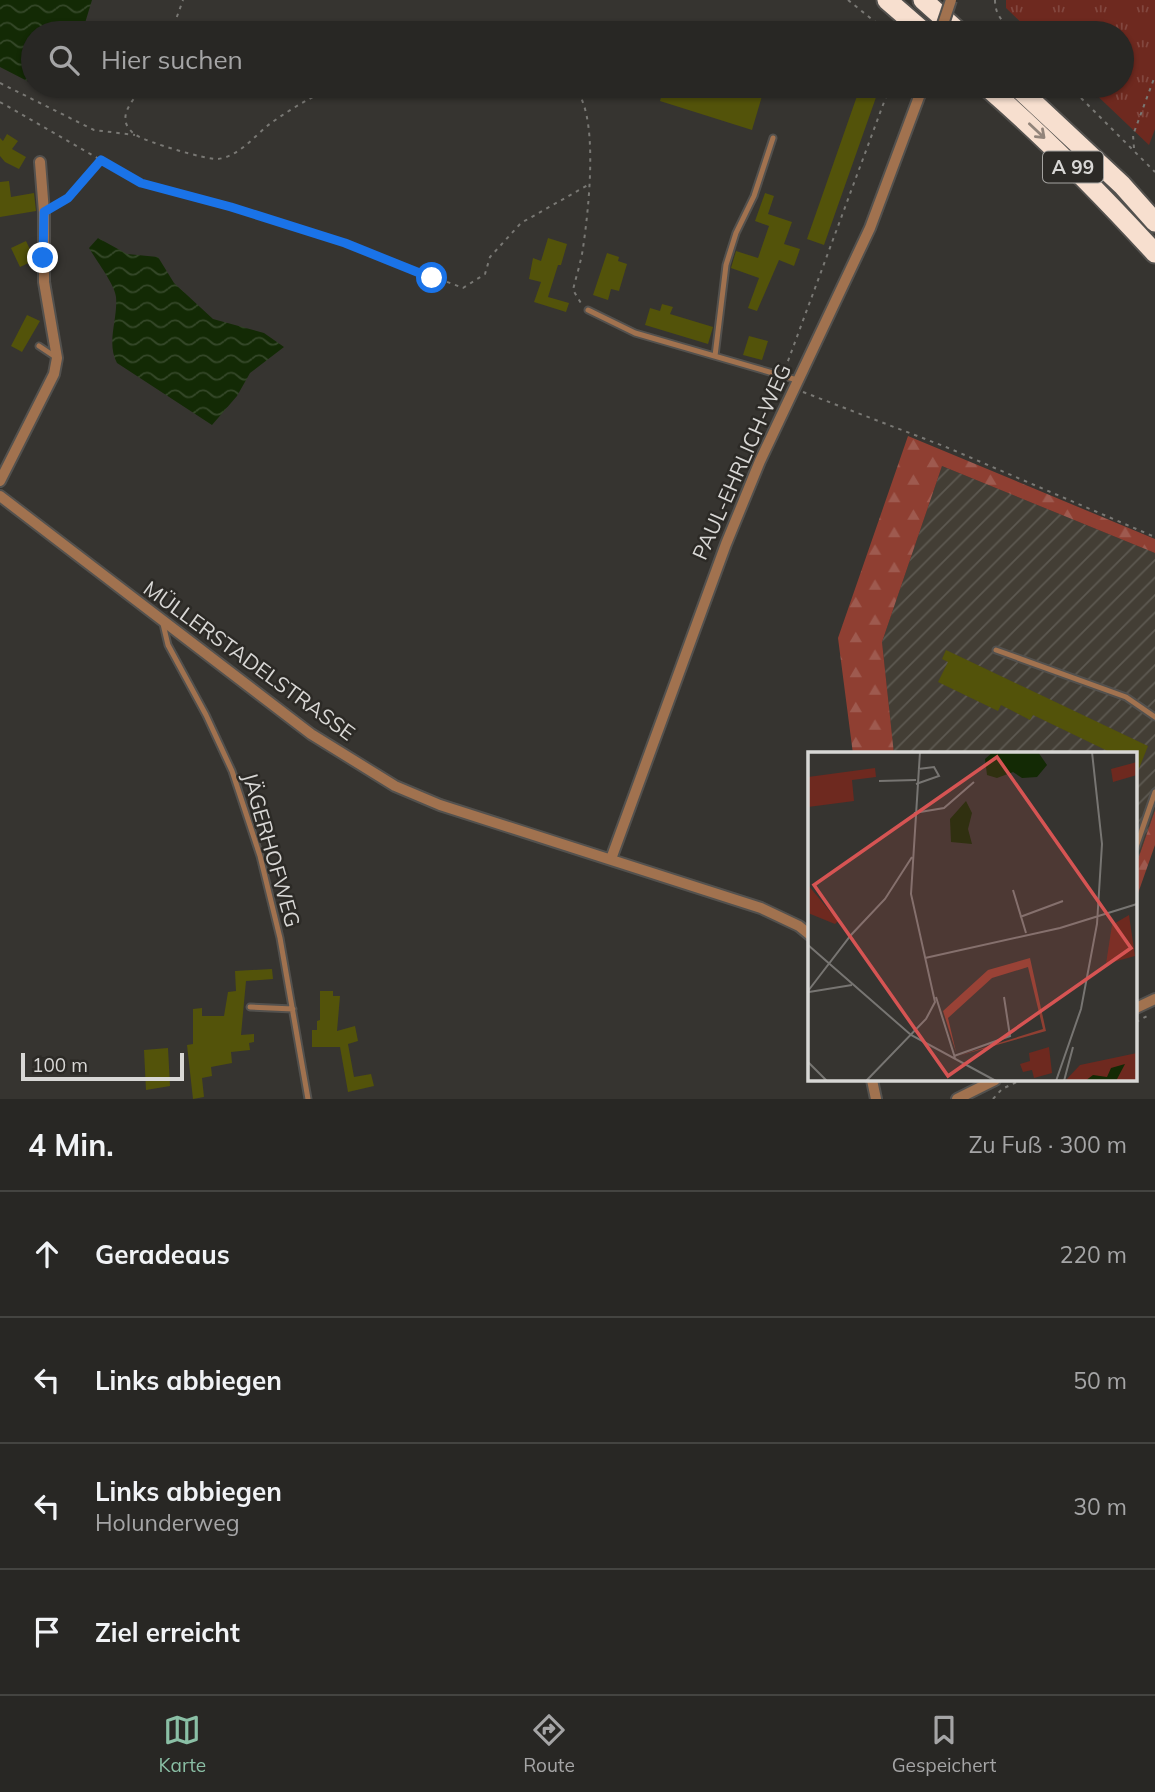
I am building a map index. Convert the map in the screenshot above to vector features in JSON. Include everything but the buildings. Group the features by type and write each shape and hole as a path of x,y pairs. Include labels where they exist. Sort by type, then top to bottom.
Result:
{"highway":[{"path":"887,0 911,21"},
{"path":"923,0 947,21"},
{"name":"A 99","path":"999,98 1109,202 1155,253"},
{"name":"A 99","path":"1029,98 1122,186 1155,222"}],"street":[{"path":"944,21 951,0"},
{"name":"PAUL-EHRLICH-WEG","path":"611,859 726,544 760,461 870,228 919,98"},
{"path":"0,481 54,374 57,358 44,282 44,212 40,162"},
{"name":"MÜLLERSTADELSTRASSE","path":"0,496 311,734 395,786 440,805 761,908 805,925"},
{"path":"1138,1007 1155,999"},
{"path":"957,1099 991,1082"}],"lane":[{"path":"715,356 726,265 736,233 754,196 773,138"},
{"path":"588,310 635,333 782,376 796,384"},
{"path":"39,346 57,358"},
{"name":"JÄGERHOFWEG","path":"163,623 168,645 211,726 245,807 274,907 308,1099"},
{"path":"996,650 1126,698 1155,718"},
{"path":"1138,841 1155,792"},
{"path":"250,1007 293,1009"}],"path":[{"path":"175,21 183,0"},
{"path":"848,0 874,21"},
{"path":"995,0 995,10 1002,21"},
{"path":"1134,149 1133,135 1155,76"},
{"path":"0,83 21,94"},
{"path":"30,98 94,130 136,135 196,156 218,159 240,150 309,98"},
{"path":"135,98 125,120 136,135"},
{"path":"582,98 590,127 588,185 583,250 573,290 579,302 588,310"},
{"path":"782,376 886,98"},
{"path":"1081,98 1155,172"},
{"path":"0,102 141,183 231,207 345,243 463,288 485,274 490,257 521,223 588,185"},
{"path":"44,212 68,198 101,160"},
{"path":"796,384 1155,537"},
{"path":"1138,1020 1155,1012"},
{"path":"993,1099 1002,1089 1017,1082"}],"shaded area":[{"path":"942,466 1155,553 1155,810 1138,859 1138,752 894,752 882,642"}],"green space":[{"path":"1006,0 1155,0 1155,129 1149,145 1100,98 1134,98 1134,21 1020,21 1006,8"},
{"path":"908,436 1155,539 1155,553 942,466 882,642 894,752 853,752 838,638"},
{"path":"1155,810 1155,845 1138,893 1138,859"}],"water":[{"path":"0,0 92,0 86,21 21,21 21,78 0,67"},
{"path":"98,238 127,254 158,257 174,283 213,319 264,333 284,347 250,373 237,396 212,425 117,363 112,347 115,292 89,248"}],"route":[{"path":"43,258 44,212 68,198 101,160 141,183 231,207 345,243 432,278"}]}
